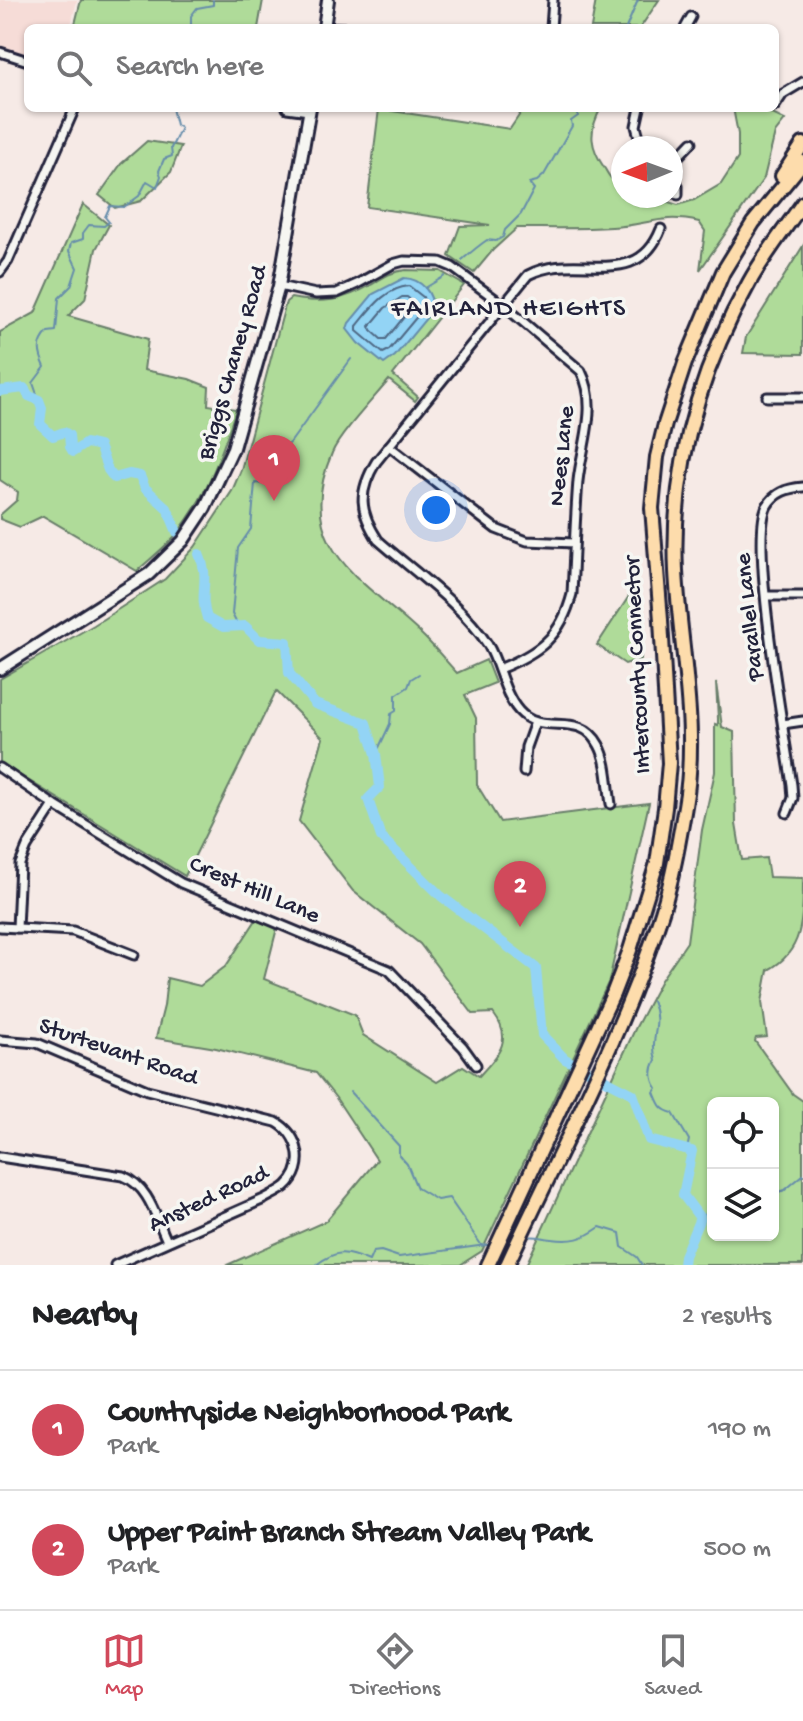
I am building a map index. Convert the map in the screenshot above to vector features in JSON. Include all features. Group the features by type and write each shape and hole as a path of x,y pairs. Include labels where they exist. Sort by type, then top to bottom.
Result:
{"highway":[{"path":"753,223 803,144"},
{"name":"Intercounty Connector","path":"488,1265 613,994 657,863 668,778 652,508 657,457 665,424 685,363 723,272 753,223 803,162"},
{"name":"Intercounty Connector","path":"507,1265 630,1001 662,912 686,802 690,741 675,524 685,445 696,402 749,281 803,203"}],"main road":[{"path":"325,24 328,0"},
{"name":"Briggs Chaney Road","path":"2,665 130,589 168,558 183,541 216,488 233,448 279,286 310,112"}],"street":[{"path":"551,24 553,0"},
{"path":"687,24 691,17"},
{"path":"0,52 24,60"},
{"path":"779,101 783,94 803,82"},
{"path":"0,272 8,261 73,112"},
{"path":"639,112 636,126 639,136"},
{"path":"683,152 692,142"},
{"path":"611,804 602,754 593,736 579,725 535,722 520,712 489,647 474,626 378,540 367,524 363,509 367,478 389,446 528,275 543,267 627,265 642,259 655,245 661,229"},
{"name":"Nees Lane","path":"279,286 316,294 337,293 393,264 404,261 440,262 452,267 502,304 572,360 581,371 589,386 590,407 579,480 572,594 560,625 536,651 499,669"},
{"path":"767,397 803,397"},
{"path":"389,446 496,529 527,541 574,543"},
{"name":"Parallel Lane","path":"787,813 793,798 766,596 762,523 767,507 781,492 803,487"},
{"path":"766,596 803,596"},
{"path":"783,724 803,721"},
{"path":"524,772 526,747 535,722"},
{"name":"Crest Hill Lane","path":"0,768 183,884 389,970 463,1047 476,1065"},
{"path":"17,928 20,864 27,847 54,805"},
{"path":"0,927 73,931 134,955"},
{"name":"Sturtevant Road","path":"0,1040 37,1043 147,1090 276,1122 290,1133 298,1153"},
{"name":"Ansted Road","path":"115,1265 280,1190 293,1177 298,1153"},
{"path":"0,1157 132,1180 144,1191 167,1241"}],"shaded area":[{"path":"0,0 77,0 71,24 24,24 24,54 0,46"}],"green space":[{"path":"81,0 263,0 259,24 75,24"},
{"path":"596,0 659,0 643,24 592,24"},
{"path":"379,112 399,112 510,129 521,112 599,112 592,139 600,161 611,178 611,208 683,208 683,203 721,184 738,158 734,112 768,112 785,120 775,133 764,178 700,270 705,231 699,222 664,219 612,227 517,228 474,273 449,256 460,226 490,225 367,207"},
{"path":"147,141 181,146 171,172 141,201 115,208 99,195 121,164"},
{"path":"83,204 109,225 96,249 85,299 68,316 148,339 144,370 189,379 209,387 208,405 236,409 218,460 195,508 174,537 137,571 43,516 20,527 0,519 0,515 17,500 18,492 0,480 0,332 35,313"},
{"path":"803,246 803,354 743,353 746,337"},
{"path":"406,270 440,271 464,285 393,375 418,397 415,401 389,380 336,445 322,485 321,513 327,537 339,558 356,577 420,633 457,673 486,660 495,683 465,695 476,718 477,785 500,822 649,803 609,981 482,1251 460,1265 227,1265 326,1221 377,1160 316,1073 216,1048 156,1038 167,978 200,986 226,966 256,920 277,928 264,979 355,1015 363,1035 437,1082 463,1066 479,1076 498,1054 503,1039 499,1023 493,1013 473,1014 420,944 353,891 299,821 323,738 276,691 185,876 0,763 0,679 94,625 165,579 195,547 232,491 241,470 286,302 291,298 323,301 342,298 392,273"},
{"path":"635,587 641,627 641,659 625,664 597,645"},
{"path":"716,683 722,727 734,732 736,824 742,860 766,858 769,877 803,878 799,933 788,954 768,970 762,1002 767,1037 756,1038 755,1041 793,1094 803,1101 803,1265 526,1265 636,1027 661,980 687,942 702,830 715,772 715,724 718,725"}],"water":[{"path":"404,278 416,281 425,288 433,310 395,356 384,364 358,343 347,329 373,294"}],"waterway":[{"path":"191,24 191,16 197,8 213,5 213,0"},
{"path":"628,24 638,0"},
{"path":"39,400 33,383 45,367 40,344 48,332 56,331 59,298 71,286 77,268 69,251 71,243 83,239 89,225 104,226 109,222 105,217 110,206 124,207 139,196 147,181 157,187 161,176 159,171 164,159 172,156 171,148 181,128 176,125 173,112"},
{"path":"462,260 487,240 496,241 503,237 505,230 521,214 534,189 529,183 544,175 578,112"},
{"path":"425,288 445,276"},
{"path":"238,626 232,614 238,548 251,529 255,483 264,484 281,450 290,443 351,359"},
{"path":"0,391 24,388 29,396 39,400 42,408 40,424 53,436 64,432 69,435 73,452 86,443 99,446 114,478 129,474 140,476 145,488 167,508 177,532"},
{"path":"199,554 204,571 207,618 223,627 245,626 259,640 287,642 289,673 315,704 366,723 376,754 380,787 368,799 381,837 441,896 536,968 542,1035 565,1059 633,1094 649,1140 692,1151 683,1195 700,1218 683,1265"},
{"path":"376,754 390,724 391,714 396,711 396,695 419,674"},
{"path":"652,1001 656,1018 656,1060 652,1074 657,1088 654,1092 663,1108 673,1113 689,1140 687,1149"},
{"path":"350,1092 399,1146 399,1155 407,1164 417,1188 437,1200 449,1198 482,1246"},
{"path":"779,1192 803,1175"},
{"path":"700,1218 707,1213"},
{"path":"526,1237 571,1240 600,1227 620,1233 622,1247 637,1257 642,1265"},
{"path":"316,1265 341,1253 369,1261 373,1252 381,1251 399,1257 493,1244"}],"place":[{"name":"Countryside Neighborhood Park","path":"274,501"},
{"name":"Upper Paint Branch Stream Valley Park","path":"520,927"}],"district":[{"name":"FAIRLAND HEIGHTS","path":"509,310"}]}
